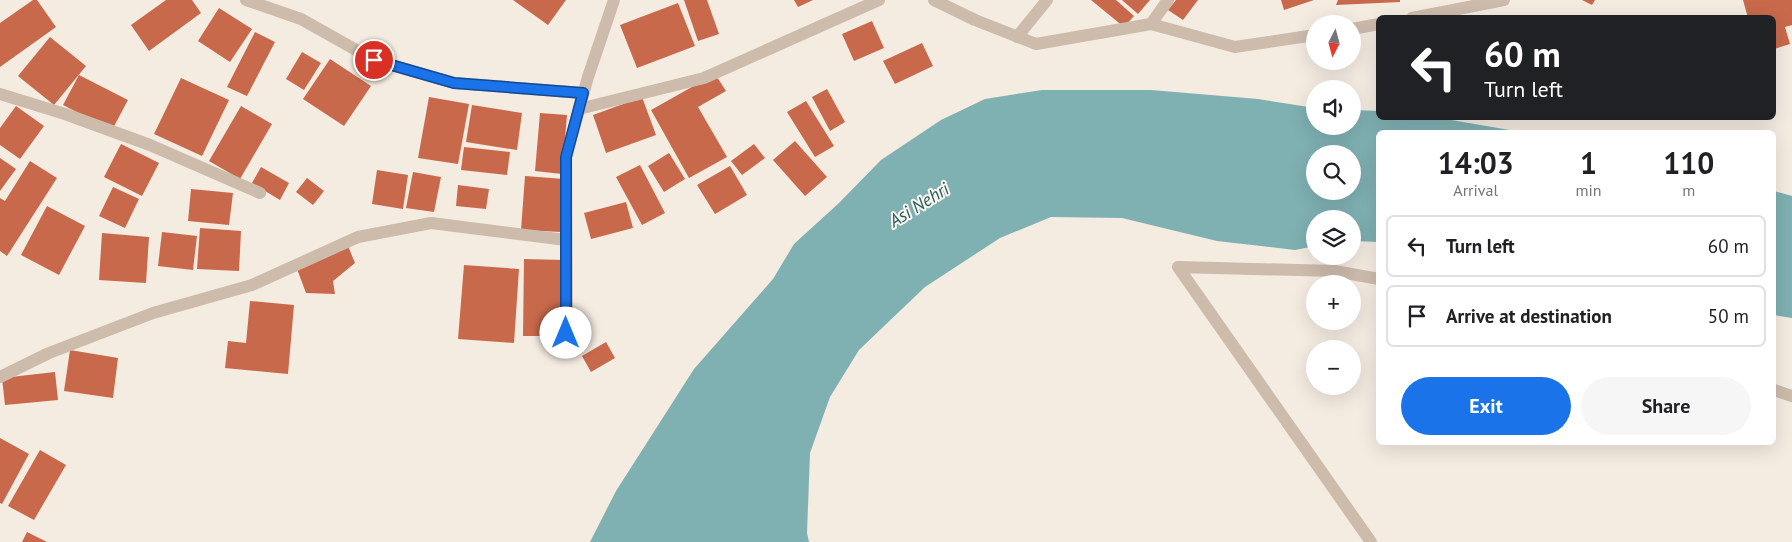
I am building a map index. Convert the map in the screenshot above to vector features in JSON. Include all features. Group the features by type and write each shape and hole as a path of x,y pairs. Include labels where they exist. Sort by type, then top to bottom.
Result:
{"street":[{"path":"246,0 301,19 374,60 454,83 583,93"},
{"path":"566,333 566,157 583,93 614,0"},
{"path":"579,109 704,78 879,0"},
{"path":"934,0 975,20 1036,44 1151,24 1235,47 1306,36"},
{"path":"1017,36 1047,0"},
{"path":"1151,24 1168,0"},
{"path":"1427,15 1504,0"},
{"path":"1361,27 1376,25"},
{"path":"0,94 65,114 150,145 260,193"},
{"path":"0,377 49,353 153,313 252,285 358,237 431,222 566,240"},
{"path":"1371,542 1178,267 1335,270 1376,278"},
{"path":"1776,391 1792,396"}],"water":[{"name":"Asi Nehri","path":"1042,90 1151,90 1258,99 1306,107 1306,135 1361,135 1361,110 1376,111 1376,120 1452,120 1509,130 1376,130 1376,242 1361,241 1361,210 1306,210 1306,248 1295,250 1217,241 1122,218 1051,217 1000,238 925,287 859,350 830,397 810,453 807,533 809,542 590,542 616,491 694,369 773,279 794,244 839,203 881,160 941,120 985,99"},
{"path":"1776,192 1792,196 1792,318 1776,315"}],"building":[{"path":"33,0 37,0 56,27 0,67 0,23"},
{"path":"166,0 192,0 201,13 149,51 131,25"},
{"path":"513,0 566,0 548,25"},
{"path":"684,0 707,0 719,34 698,41"},
{"path":"794,0 813,0 798,7"},
{"path":"1091,0 1116,0 1134,16 1124,27"},
{"path":"1122,0 1150,0 1138,14"},
{"path":"1176,0 1198,0 1183,20 1168,10"},
{"path":"1281,0 1314,0 1284,10"},
{"path":"1338,0 1400,0 1400,2 1336,5"},
{"path":"1582,0 1595,0 1592,5"},
{"path":"1743,0 1792,0 1792,25 1785,27 1790,44 1776,48 1776,15 1747,15"},
{"path":"678,3 695,46 637,68 620,25"},
{"path":"219,8 252,29 230,62 198,41"},
{"path":"872,21 884,48 854,61 842,34"},
{"path":"255,32 275,42 247,96 227,87"},
{"path":"50,37 86,66 54,105 18,76"},
{"path":"922,43 933,66 895,84 883,61"},
{"path":"302,52 321,63 304,90 286,79"},
{"path":"330,59 371,86 344,126 303,99"},
{"path":"715,74 726,91 698,107 727,157 689,178 651,110"},
{"path":"79,75 128,100 112,130 63,105"},
{"path":"181,78 229,100 202,156 154,134"},
{"path":"827,89 845,122 830,131 812,97"},
{"path":"429,97 469,104 458,164 418,158"},
{"path":"642,97 656,135 606,153 593,115"},
{"path":"806,101 834,146 815,157 787,112"},
{"path":"472,105 522,113 517,150 466,142"},
{"path":"16,106 44,126 20,159 0,145 0,128"},
{"path":"241,106 272,124 240,179 209,161"},
{"path":"540,113 567,115 562,174 535,171"},
{"path":"795,141 827,177 805,196 773,160"},
{"path":"121,144 159,163 142,196 104,177"},
{"path":"754,144 765,158 742,175 731,161"},
{"path":"464,147 510,152 507,175 461,170"},
{"path":"669,153 685,179 664,192 648,166"},
{"path":"0,158 16,169 0,191"},
{"path":"30,161 57,178 7,256 0,251 0,198 5,201"},
{"path":"640,165 665,213 642,225 616,177"},
{"path":"730,166 747,195 715,214 697,185"},
{"path":"261,167 289,183 280,200 252,183"},
{"path":"377,170 408,175 403,209 372,204"},
{"path":"413,172 441,177 434,212 406,208"},
{"path":"525,176 564,179 561,232 521,230"},
{"path":"307,178 324,191 313,205 296,192"},
{"path":"458,185 489,189 486,209 456,206"},
{"path":"113,187 139,199 125,228 99,216"},
{"path":"191,189 233,193 229,225 188,221"},
{"path":"626,202 633,228 591,239 584,213"},
{"path":"47,206 85,226 59,275 21,255"},
{"path":"200,228 241,231 239,271 197,269"},
{"path":"162,232 197,236 193,270 158,266"},
{"path":"102,233 149,237 146,283 99,280"},
{"path":"348,246 355,263 333,281 335,294 306,293 297,269"},
{"path":"524,259 563,260 562,336 523,336"},
{"path":"464,265 519,269 514,343 458,339"},
{"path":"250,301 294,305 288,374 225,368 228,341 246,343"},
{"path":"606,342 615,358 591,372 582,356"},
{"path":"70,350 118,358 113,398 64,391"},
{"path":"55,372 58,400 5,405 2,378"},
{"path":"0,438 29,454 2,504 0,503"},
{"path":"40,450 66,465 34,520 8,506"},
{"path":"27,532 47,542 22,542"}],"route":[{"path":"374,60 454,83 583,93 566,157 566,333"}]}
